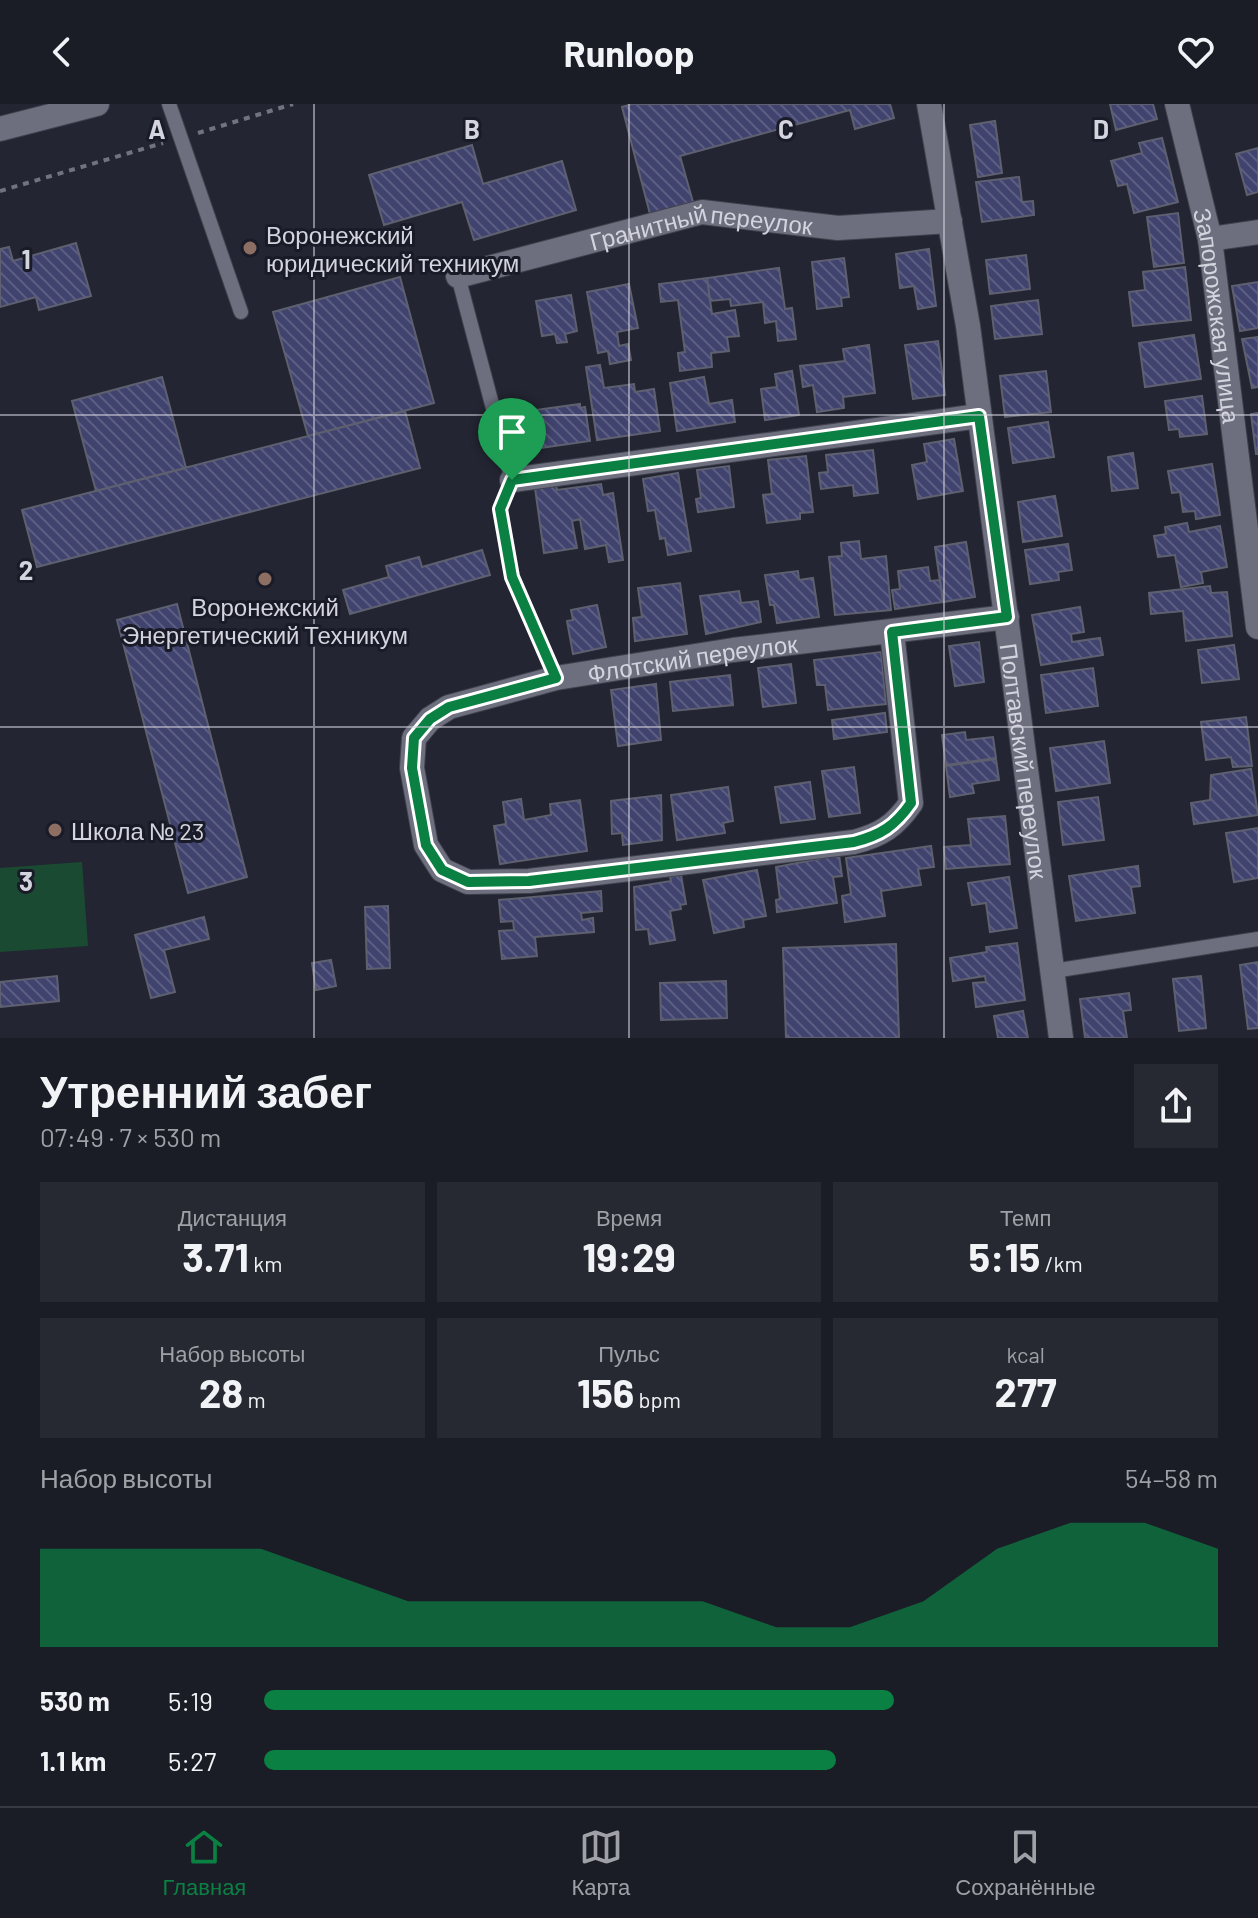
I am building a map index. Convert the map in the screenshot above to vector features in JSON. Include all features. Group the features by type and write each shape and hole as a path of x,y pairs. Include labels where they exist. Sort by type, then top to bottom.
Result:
{"street":[{"path":"0,129 97,104"},
{"name":"Полтавский переулок","path":"929,104 979,416 1061,1038"},
{"name":"Запорожская улица","path":"1177,104 1210,239 1258,627"},
{"name":"Гранитный переулок","path":"458,276 702,212 838,228 950,221"},
{"path":"1210,239 1258,232"},
{"path":"512,480 979,416"},
{"name":"Флотский переулок","path":"892,632 911,803 898,822 878,835 854,842 529,881 468,882 442,870 426,845 412,768 414,738 430,719 449,707 556,678 733,650 1007,617"}],"lane":[{"path":"169,104 241,312"},
{"path":"458,276 512,480 500,509 512,577 556,678"},
{"path":"1053,971 1258,939"}],"path":[{"path":"0,191 293,104"}],"green space":[{"path":"82,862 88,946 0,952 0,868"}],"building":[{"path":"632,104 890,104 894,118 855,129 850,110 680,156 693,202 650,214 622,107"},
{"path":"1110,104 1153,104 1157,119 1116,130"},
{"path":"995,121 1002,173 978,177 970,125"},
{"path":"1162,138 1178,202 1134,213 1127,184 1118,186 1111,161 1142,153 1139,143"},
{"path":"472,145 483,184 562,161 576,210 474,240 462,202 384,225 369,175"},
{"path":"1258,148 1258,192 1247,195 1236,154"},
{"path":"1019,177 1022,202 1033,201 1034,215 982,222 976,182"},
{"path":"1178,213 1184,263 1154,267 1147,217"},
{"path":"76,243 91,296 39,310 36,297 0,307 0,249 9,247 13,261"},
{"path":"929,249 936,306 918,309 914,286 900,288 896,254"},
{"path":"1026,255 1030,289 990,294 986,260"},
{"path":"844,258 849,297 841,298 842,306 817,309 812,262"},
{"path":"1185,267 1191,320 1133,326 1129,292 1145,290 1143,272"},
{"path":"779,268 785,309 792,308 796,339 778,341 776,321 765,323 763,302 731,306 730,299 710,301 707,278"},
{"path":"400,277 434,403 308,436 273,312"},
{"path":"707,278 712,314 735,310 739,336 727,337 729,351 711,353 712,367 680,371 678,353 685,352 678,300 661,302 659,284"},
{"path":"1258,282 1258,328 1240,331 1232,286"},
{"path":"629,284 638,328 617,332 619,346 628,344 631,360 610,364 608,351 598,353 587,292"},
{"path":"571,295 577,331 565,334 567,342 557,343 555,334 542,336 536,301"},
{"path":"1038,300 1042,334 995,339 991,306"},
{"path":"1194,335 1201,379 1145,387 1139,343"},
{"path":"1258,337 1258,387 1252,388 1242,339"},
{"path":"938,341 945,395 913,399 905,345"},
{"path":"869,345 875,393 843,397 844,408 817,412 813,385 803,387 800,366 845,361 843,349"},
{"path":"600,365 604,388 634,384 635,392 654,389 660,431 597,440 586,367"},
{"path":"792,371 799,415 765,420 761,389 777,387 775,374"},
{"path":"1046,371 1051,412 1005,417 1000,376"},
{"path":"162,377 186,468 96,491 72,401"},
{"path":"704,377 709,404 732,400 735,422 677,431 670,383"},
{"path":"1202,396 1207,434 1180,437 1179,429 1169,430 1165,401"},
{"path":"580,404 580,408 585,407 590,441 533,449 528,411"},
{"path":"405,411 420,468 37,567 22,510"},
{"path":"1258,413 1258,454 1256,454 1251,414"},
{"path":"1048,422 1054,457 1013,463 1008,428"},
{"path":"954,439 963,491 918,499 912,465 927,462 924,444"},
{"path":"873,450 878,493 854,496 853,485 821,489 819,473 828,472 826,455"},
{"path":"1133,453 1138,488 1112,491 1108,457"},
{"path":"806,456 813,512 800,513 800,519 767,523 763,495 772,494 768,460"},
{"path":"1212,464 1220,515 1196,519 1195,511 1183,512 1180,492 1172,493 1168,471"},
{"path":"729,466 734,507 698,512 696,499 701,498 697,470"},
{"path":"678,473 691,551 668,555 665,538 660,539 655,510 648,511 643,479"},
{"path":"601,484 603,495 613,493 623,560 609,562 606,545 585,549 580,519 572,521 577,548 544,553 535,488 556,485 557,490"},
{"path":"1055,496 1062,536 1023,542 1018,502"},
{"path":"1187,523 1189,532 1220,526 1227,567 1201,572 1203,583 1181,587 1175,555 1158,557 1154,536 1166,534 1165,527"},
{"path":"859,541 861,559 886,556 891,610 835,615 829,557 842,556 841,543"},
{"path":"966,542 975,597 943,602 935,547"},
{"path":"1068,544 1072,570 1058,572 1059,580 1030,584 1025,550"},
{"path":"482,550 490,575 350,614 343,590 389,577 386,566 419,557 422,567"},
{"path":"928,567 930,581 940,580 943,602 895,609 892,590 900,589 898,571"},
{"path":"798,571 799,580 813,578 819,617 777,623 774,605 770,605 765,575"},
{"path":"680,583 687,634 635,641 633,618 642,617 638,588"},
{"path":"1210,586 1211,593 1227,592 1232,636 1186,641 1183,611 1151,614 1149,593"},
{"path":"739,591 741,603 758,601 761,622 706,634 700,596"},
{"path":"177,604 247,877 188,893 117,620"},
{"path":"597,605 606,647 573,654 567,621 573,620 571,610"},
{"path":"1080,607 1084,632 1071,634 1072,642 1100,638 1103,655 1041,665 1032,615"},
{"path":"979,642 984,682 955,686 949,646"},
{"path":"1234,645 1239,679 1202,683 1198,650"},
{"path":"881,652 886,704 828,710 825,685 817,685 814,660"},
{"path":"791,664 796,703 763,707 758,668"},
{"path":"1093,668 1098,706 1046,713 1041,675"},
{"path":"730,675 733,705 673,711 670,682"},
{"path":"656,684 661,740 618,746 611,690"},
{"path":"885,713 887,732 834,739 832,720"},
{"path":"1246,717 1252,766 1233,767 1231,757 1206,760 1201,722"},
{"path":"965,732 966,740 993,737 996,758 946,765 942,735"},
{"path":"1104,741 1110,783 1056,791 1050,748"},
{"path":"996,759 999,780 972,784 974,793 950,797 946,766"},
{"path":"854,767 860,813 829,817 822,771"},
{"path":"1251,769 1258,815 1194,824 1191,803 1210,800 1211,775"},
{"path":"810,782 815,819 781,823 775,787"},
{"path":"728,787 733,821 723,823 725,833 677,840 671,795"},
{"path":"661,795 662,840 623,845 622,833 612,834 611,801"},
{"path":"1098,797 1104,840 1063,845 1058,802"},
{"path":"521,799 524,820 551,815 550,804 580,800 587,851 500,864 494,826 506,824 503,802"},
{"path":"1005,816 1010,864 946,869 944,847 971,845 968,819"},
{"path":"1258,828 1258,878 1234,882 1226,833"},
{"path":"931,846 934,867 918,869 921,885 881,891 885,916 845,922 842,896 851,894 846,858"},
{"path":"839,855 842,876 833,877 837,903 777,912 776,900 780,899 776,867"},
{"path":"1138,866 1140,886 1131,887 1135,913 1076,921 1069,876"},
{"path":"757,870 766,916 743,920 744,927 714,933 703,880"},
{"path":"681,875 686,904 680,905 681,909 670,911 675,940 650,944 648,929 636,930 634,887 671,881 670,877"},
{"path":"1009,877 1017,928 990,932 986,903 972,905 968,883"},
{"path":"601,891 602,911 581,913 582,920 593,918 594,932 535,937 537,956 502,959 499,931 514,930 513,921 501,922 499,900"},
{"path":"388,906 390,968 367,969 365,907"},
{"path":"204,917 209,939 164,950 175,992 151,998 135,935"},
{"path":"1017,943 1025,1000 976,1007 973,983 986,982 985,976 953,981 950,958 987,952 986,947"},
{"path":"896,944 899,1038 786,1038 783,948"},
{"path":"331,960 336,986 316,990 312,963"},
{"path":"1258,962 1258,1028 1248,1029 1240,965"},
{"path":"57,976 59,1001 0,1007 0,982"},
{"path":"1201,976 1206,1028 1179,1031 1173,979"},
{"path":"726,981 727,1018 661,1020 660,983"},
{"path":"1129,993 1131,1010 1123,1011 1127,1038 1085,1038 1080,999"},
{"path":"1023,1011 1028,1038 998,1038 994,1016"}],"place":[{"name":"Воронежский юридический техникум","path":"250,248"},
{"name":"Воронежский Энергетический Техникум","path":"265,579"},
{"name":"Школа № 23","path":"55,830"}],"route":[{"path":"979,416 1007,617 892,632 911,803 898,822 878,835 854,842 529,881 468,882 442,870 426,845 412,768 414,738 430,719 449,707 556,678 512,577 500,509 512,480 979,416"}]}
